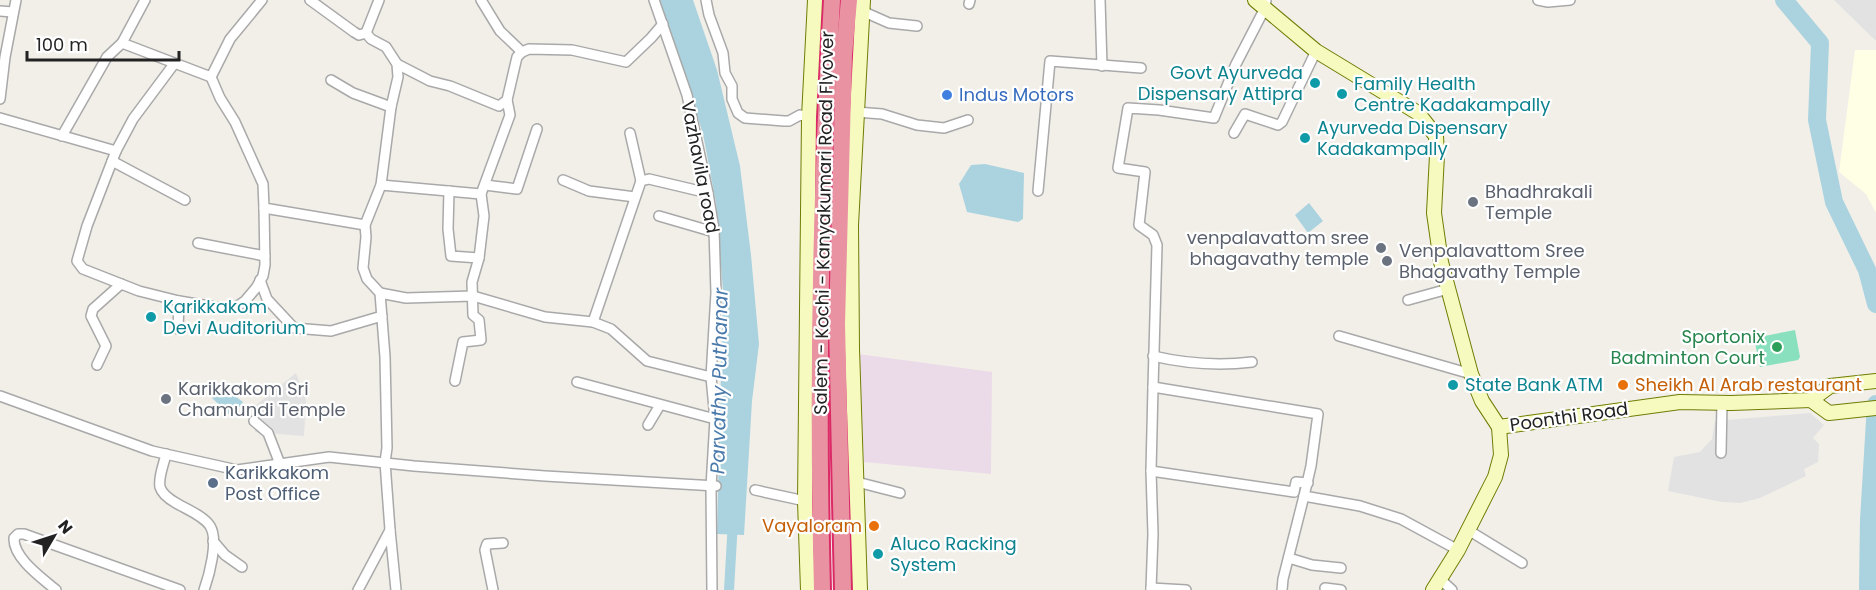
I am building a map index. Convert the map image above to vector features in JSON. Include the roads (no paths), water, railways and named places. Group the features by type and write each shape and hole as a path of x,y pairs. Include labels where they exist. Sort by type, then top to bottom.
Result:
{"highway":[{"name":"Salem - Kochi - Kanyakumari Road Flyover","path":"822,590 819,323 825,116 832,0"},
{"name":"Salem - Kochi - Kanyakumari Road Flyover","path":"843,590 837,324 843,78 849,0"}],"street":[{"path":"0,99 16,0"},
{"path":"62,136 107,57 122,43 145,0"},
{"path":"211,77 230,39 262,0"},
{"path":"310,0 359,35 366,33"},
{"path":"366,33 379,0"},
{"path":"481,0 500,31 522,52"},
{"name":"Vazhavila road","path":"654,0 687,95 714,232 716,293 711,377 715,419 712,590"},
{"path":"706,0 723,53 725,73 732,86 732,99 738,113 745,118 784,121 800,115 809,117"},
{"path":"808,590 805,501 809,117 815,0"},
{"path":"1100,0 1102,66"},
{"path":"1539,0 1548,2 1570,0"},
{"path":"1185,590 1150,589 1153,534 1152,387 1157,245 1153,235 1139,225 1144,172 1118,168 1128,108 1214,118 1262,3"},
{"name":"Poonthi Road","path":"1262,3 1316,51 1418,113 1436,136 1434,213 1438,246 1472,374 1482,401 1498,427 1680,402 1811,400 1830,386 1876,381"},
{"path":"860,590 852,349 851,225 863,6 889,23 917,26"},
{"path":"0,11 13,12"},
{"path":"455,381 463,342 481,340 479,320 473,315 472,282 479,258 484,216 483,190 510,115 507,100 517,57 529,49 572,50 626,62 663,24"},
{"path":"366,33 371,39 386,47 397,64 398,77 391,107 381,185 365,225 363,268 367,279 380,293 406,298 473,296 545,317 592,322 611,328 647,361 711,377"},
{"path":"122,43 211,77 220,98 235,122 263,184 265,265 260,280 245,301 227,309 178,302 139,291 83,269 77,261 87,226 116,151 133,119 174,64"},
{"path":"1234,133 1245,114 1278,125 1282,122 1316,51"},
{"path":"1038,191 1050,62 1141,68"},
{"path":"397,64 430,81 450,86 499,106 507,100"},
{"path":"331,80 353,93 391,107"},
{"path":"856,112 882,114 917,125 944,128 968,120"},
{"path":"0,118 116,151"},
{"path":"381,185 449,191 517,189 537,129"},
{"path":"592,322 641,182 630,133"},
{"path":"112,161 185,200"},
{"path":"641,182 649,179 708,193"},
{"path":"563,180 590,191 635,197"},
{"path":"449,191 448,229 451,256 479,258"},
{"path":"264,208 365,225"},
{"path":"659,216 714,232"},
{"path":"198,243 265,256"},
{"path":"260,280 267,299 294,328 331,331 382,316"},
{"path":"96,365 106,346 91,316 93,309 121,284"},
{"path":"1408,300 1448,289"},
{"path":"380,293 387,448 385,462 396,590"},
{"path":"178,302 178,329"},
{"path":"1339,336 1472,374"},
{"path":"1153,356 1182,363 1222,365 1252,362"},
{"path":"577,381 715,419"},
{"path":"1152,387 1318,414 1308,483 1282,590"},
{"path":"0,396 152,451 237,470 329,457 545,476 713,486"},
{"path":"1811,400 1829,412 1876,408"},
{"path":"1721,453 1722,402"},
{"path":"648,425 660,405"},
{"path":"254,421 268,433 280,464"},
{"path":"1452,590 1437,585 1458,550 1495,477 1501,455 1498,427"},
{"path":"166,454 160,487 164,494 211,527 213,541 211,571 204,590"},
{"path":"1151,471 1294,492 1296,482 1308,483"},
{"path":"857,482 900,493"},
{"path":"755,490 805,501"},
{"path":"1304,496 1360,506 1401,519 1458,550"},
{"path":"358,590 390,530"},
{"path":"1468,530 1522,563"},
{"path":"56,590 35,574 17,551 14,537 18,534 24,534 180,590"},
{"path":"213,541 225,555 242,567"},
{"path":"493,590 485,550 487,544 503,543"},
{"path":"1289,558 1312,565 1341,568"},
{"path":"1325,588 1341,590"}],"water":[{"path":"660,0 693,0 717,70 740,166 759,344 752,401 744,535 717,534 723,291 716,203 703,134"},
{"path":"985,164 1024,173 1023,219 1018,222 967,212 959,184 971,165"},
{"path":"1309,203 1323,221 1308,233 1295,215"},
{"path":"224,388 243,402 232,417 212,398"}],"waterway":[{"path":"1784,0 1820,43 1817,120 1834,202 1867,270 1876,304"},
{"path":"1868,590 1869,520 1876,404"},
{"name":"Parvathy Puthanar","path":"729,590 733,521"}],"place":[{"name":"Govt Ayurveda Dispensary Attipra","path":"1315,83"},
{"name":"Family Health Centre Kadakampally","path":"1342,94"},
{"name":"Indus Motors","path":"947,95"},
{"name":"Ayurveda Dispensary Kadakampally","path":"1305,138"},
{"name":"Bhadhrakali Temple","path":"1473,202"},
{"name":"venpalavattom sree bhagavathy temple","path":"1381,248"},
{"name":"Venpalavattom Sree Bhagavathy Temple","path":"1387,261"},
{"name":"Karikkakom Devi Auditorium","path":"151,317"},
{"name":"Sportonix Badminton Court","path":"1777,347"},
{"name":"State Bank ATM","path":"1453,385"},
{"name":"Sheikh Al Arab restaurant","path":"1623,385"},
{"name":"Karikkakom Sri Chamundi Temple","path":"166,399"},
{"name":"Karikkakom Post Office","path":"213,483"},
{"name":"Vayaloram","path":"874,526"},
{"name":"Aluco Racking System","path":"878,554"}]}
